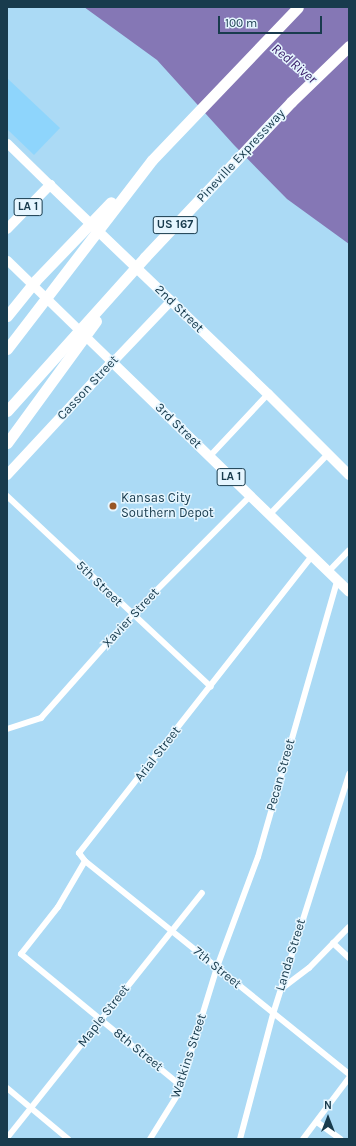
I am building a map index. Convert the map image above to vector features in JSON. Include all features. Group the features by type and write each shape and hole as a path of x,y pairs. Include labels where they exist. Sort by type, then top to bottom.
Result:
{"highway":[{"path":"7,316 76,237 152,160 298,7"},
{"name":"Pineville Expressway","path":"7,411 144,257 291,102 349,46"},
{"path":"7,349 152,160"},
{"path":"7,443 144,257"}],"main road":[{"name":"2nd Street","path":"7,143 268,394 349,476"},
{"name":"LA 1","path":"7,229 50,184"},
{"name":"3rd Street","path":"7,260 349,592"},
{"name":"Casson Street","path":"7,475 170,301"}],"street":[{"path":"210,456 268,394"},
{"path":"270,514 328,454"},
{"name":"5th Street","path":"7,496 132,615 211,687"},
{"name":"Xavier Street","path":"7,729 41,718 132,615 250,496"},
{"path":"328,572 349,550"},
{"name":"Arial Street","path":"21,954 58,907 85,861 79,853 211,687 312,556"},
{"name":"Pecan Street","path":"217,967 258,857 337,581"},
{"name":"Landa Street","path":"242,1138 273,1014 349,774"},
{"name":"7th Street","path":"85,861 349,1074"},
{"name":"Maple Street","path":"7,1138 202,893"},
{"path":"281,990 309,968 349,927"},
{"path":"333,943 349,958"},
{"name":"8th Street","path":"21,954 180,1085"},
{"name":"Watkins Street","path":"150,1139 174,1103 217,967"},
{"path":"303,1139 349,1078"},
{"path":"7,1088 68,1139"},
{"path":"317,1122 340,1139"}],"shaded area":[{"path":"7,78 60,128 34,155 7,129"}],"water":[{"name":"Red River","path":"84,7 349,7 349,244 287,199 234,145 157,60"}],"place":[{"name":"Kansas City Southern Depot","path":"113,506"}]}
